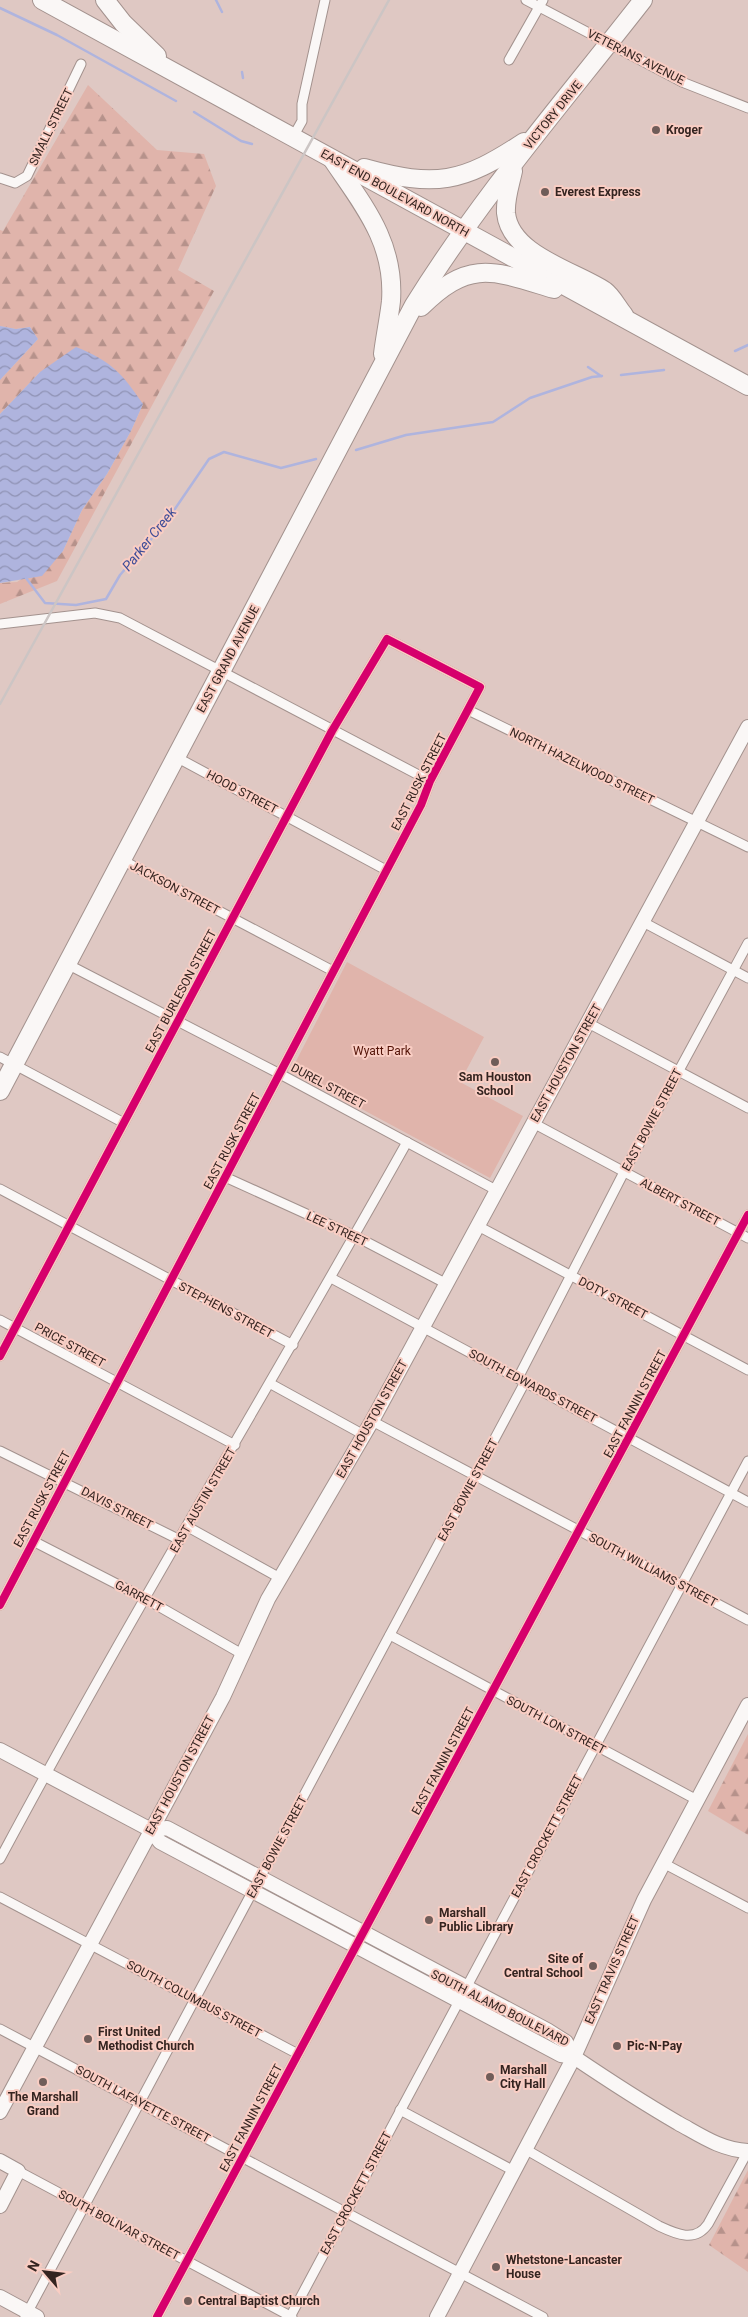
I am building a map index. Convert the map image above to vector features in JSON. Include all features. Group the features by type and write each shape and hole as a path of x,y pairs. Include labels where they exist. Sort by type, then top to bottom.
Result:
{"highway":[{"name":"EAST END BOULEVARD NORTH","path":"42,0 748,386"},
{"path":"105,0 123,23 173,72"},
{"name":"VICTORY DRIVE","path":"464,232 516,161 644,0"},
{"path":"330,157 388,174 438,180 480,169 539,133"},
{"path":"330,157 373,221 387,257 391,300 380,368"},
{"path":"516,161 506,212 509,224 516,236 541,257 606,292 629,322"},
{"name":"EAST GRAND AVENUE","path":"0,1091 7,1061 67,964 380,368 426,286 464,232"},
{"path":"403,326 445,286 461,277 478,273 501,274 585,298"}],"street":[{"path":"293,137 302,122 302,104 325,0"},
{"name":"VETERANS AVENUE","path":"526,0 541,3 610,44 687,84 748,108"},
{"path":"509,60 541,3"},
{"name":"SMALL STREET","path":"0,178 15,183 26,176 81,64"},
{"path":"0,624 95,613 112,615 430,781"},
{"name":"EAST RUSK STREET","path":"0,1605 421,805 430,781 480,687 387,639"},
{"name":"EAST BURLESON STREET","path":"0,1356 286,816 332,731 387,639"},
{"name":"NORTH HAZELWOOD STREET","path":"468,710 748,847"},
{"name":"EAST HOUSTON STREET","path":"0,2112 223,1697 280,1578 372,1421 748,727"},
{"name":"HOOD STREET","path":"176,757 386,870"},
{"name":"JACKSON STREET","path":"122,860 334,971"},
{"path":"643,922 748,978"},
{"name":"EAST BOWIE STREET","path":"30,2315 84,2206 475,1476 570,1275 748,943"},
{"name":"DUREL STREET","path":"67,964 178,1020 496,1190"},
{"path":"588,1023 748,1108"},
{"path":"7,1061 124,1123"},
{"name":"ALBERT STREET","path":"533,1123 748,1238"},
{"name":"EAST AUSTIN STREET","path":"0,1859 45,1774 271,1384 407,1142"},
{"name":"LEE STREET","path":"225,1177 355,1236 447,1284"},
{"name":"STEPHENS STREET","path":"0,1189 293,1345"},
{"name":"EAST FANNIN STREET","path":"157,2317 748,1215"},
{"name":"DOTY STREET","path":"478,1226 748,1370"},
{"name":"SOUTH EDWARDS STREET","path":"331,1278 748,1502"},
{"name":"PRICE STREET","path":"0,1320 235,1445"},
{"path":"271,1384 364,1435"},
{"name":"SOUTH WILLIAMS STREET","path":"372,1421 748,1620"},
{"name":"DAVIS STREET","path":"0,1451 180,1540"},
{"name":"EAST CROCKETT STREET","path":"291,2317 748,1461"},
{"path":"188,1527 280,1578"},
{"name":"GARRETT","path":"33,1541 146,1599 242,1654"},
{"name":"SOUTH LON STREET","path":"390,1635 697,1800"},
{"name":"EAST TRAVIS STREET","path":"437,2317 574,2057 626,1938 663,1863 748,1705"},
{"name":"SOUTH ALAMO BOULEVARD","path":"0,1750 151,1830 160,1842 363,1932 467,1987 566,2042 574,2057"},
{"path":"663,1863 748,1908"},
{"name":"SOUTH ALAMO BOULEVARD","path":"257,1884 356,1945 561,2054 574,2057 639,2101 711,2142 724,2148 748,2151"},
{"name":"SOUTH COLUMBUS STREET","path":"0,1897 298,2054"},
{"name":"SOUTH LAFAYETTE STREET","path":"0,2029 543,2317"},
{"path":"400,2110 514,2171"},
{"path":"525,2149 658,2226 682,2235 694,2236 704,2230 708,2224 748,2151"},
{"name":"SOUTH BOLIVAR STREET","path":"0,2161 291,2317"},
{"path":"0,2206 18,2171"},
{"path":"0,2297 30,2315"}],"green space":[{"path":"88,85 157,150 204,154 216,186 178,270 214,291 57,581 0,604 0,583 17,582 63,551 82,510 107,474 131,431 143,404 40,372 0,414 0,380 38,339 30,327 16,329 0,326 0,230 3,231"},
{"name":"Wyatt Park","path":"347,962 484,1037 460,1082 523,1116 490,1178 291,1071"},
{"path":"748,1734 748,1835 708,1811"},
{"path":"748,2170 748,2272 709,2245"}],"water":[{"path":"0,326 16,329 30,327 38,339 0,380"},
{"path":"76,347 98,357 115,369 129,384 143,404 131,431 107,474 82,510 63,551 42,576 0,583 0,414 40,372"}],"waterway":[{"path":"216,0 222,12"},
{"path":"0,8 57,35 176,101"},
{"path":"242,72 243,78"},
{"path":"194,112 241,141 252,144"},
{"name":"Parker Creek","path":"735,351 748,345"},
{"path":"588,367 601,376"},
{"name":"Parker Creek","path":"621,375 664,370"},
{"name":"Parker Creek","path":"356,450 406,435 493,422 530,398 592,377 602,376"},
{"name":"Parker Creek","path":"26,578 45,603 76,605 106,599 120,575 166,522 209,459 224,452 281,468 316,459"}],"railway":[{"path":"0,704 389,0"}],"cycle path":[{"path":"0,1356 332,731 387,639 480,687 430,781 421,805 0,1605"},
{"path":"157,2317 748,1215"}],"place":[{"name":"Kroger","path":"656,130"},
{"name":"Everest Express","path":"545,192"},
{"name":"Sam Houston School","path":"495,1062"},
{"name":"Marshall Public Library","path":"429,1920"},
{"name":"Site of Central School","path":"593,1966"},
{"name":"First United Methodist Church","path":"88,2039"},
{"name":"Pic-N-Pay","path":"617,2046"},
{"name":"Marshall City Hall","path":"490,2077"},
{"name":"The Marshall Grand","path":"43,2082"},
{"name":"Whetstone-Lancaster House","path":"496,2267"},
{"name":"Central Baptist Church","path":"188,2301"}]}
